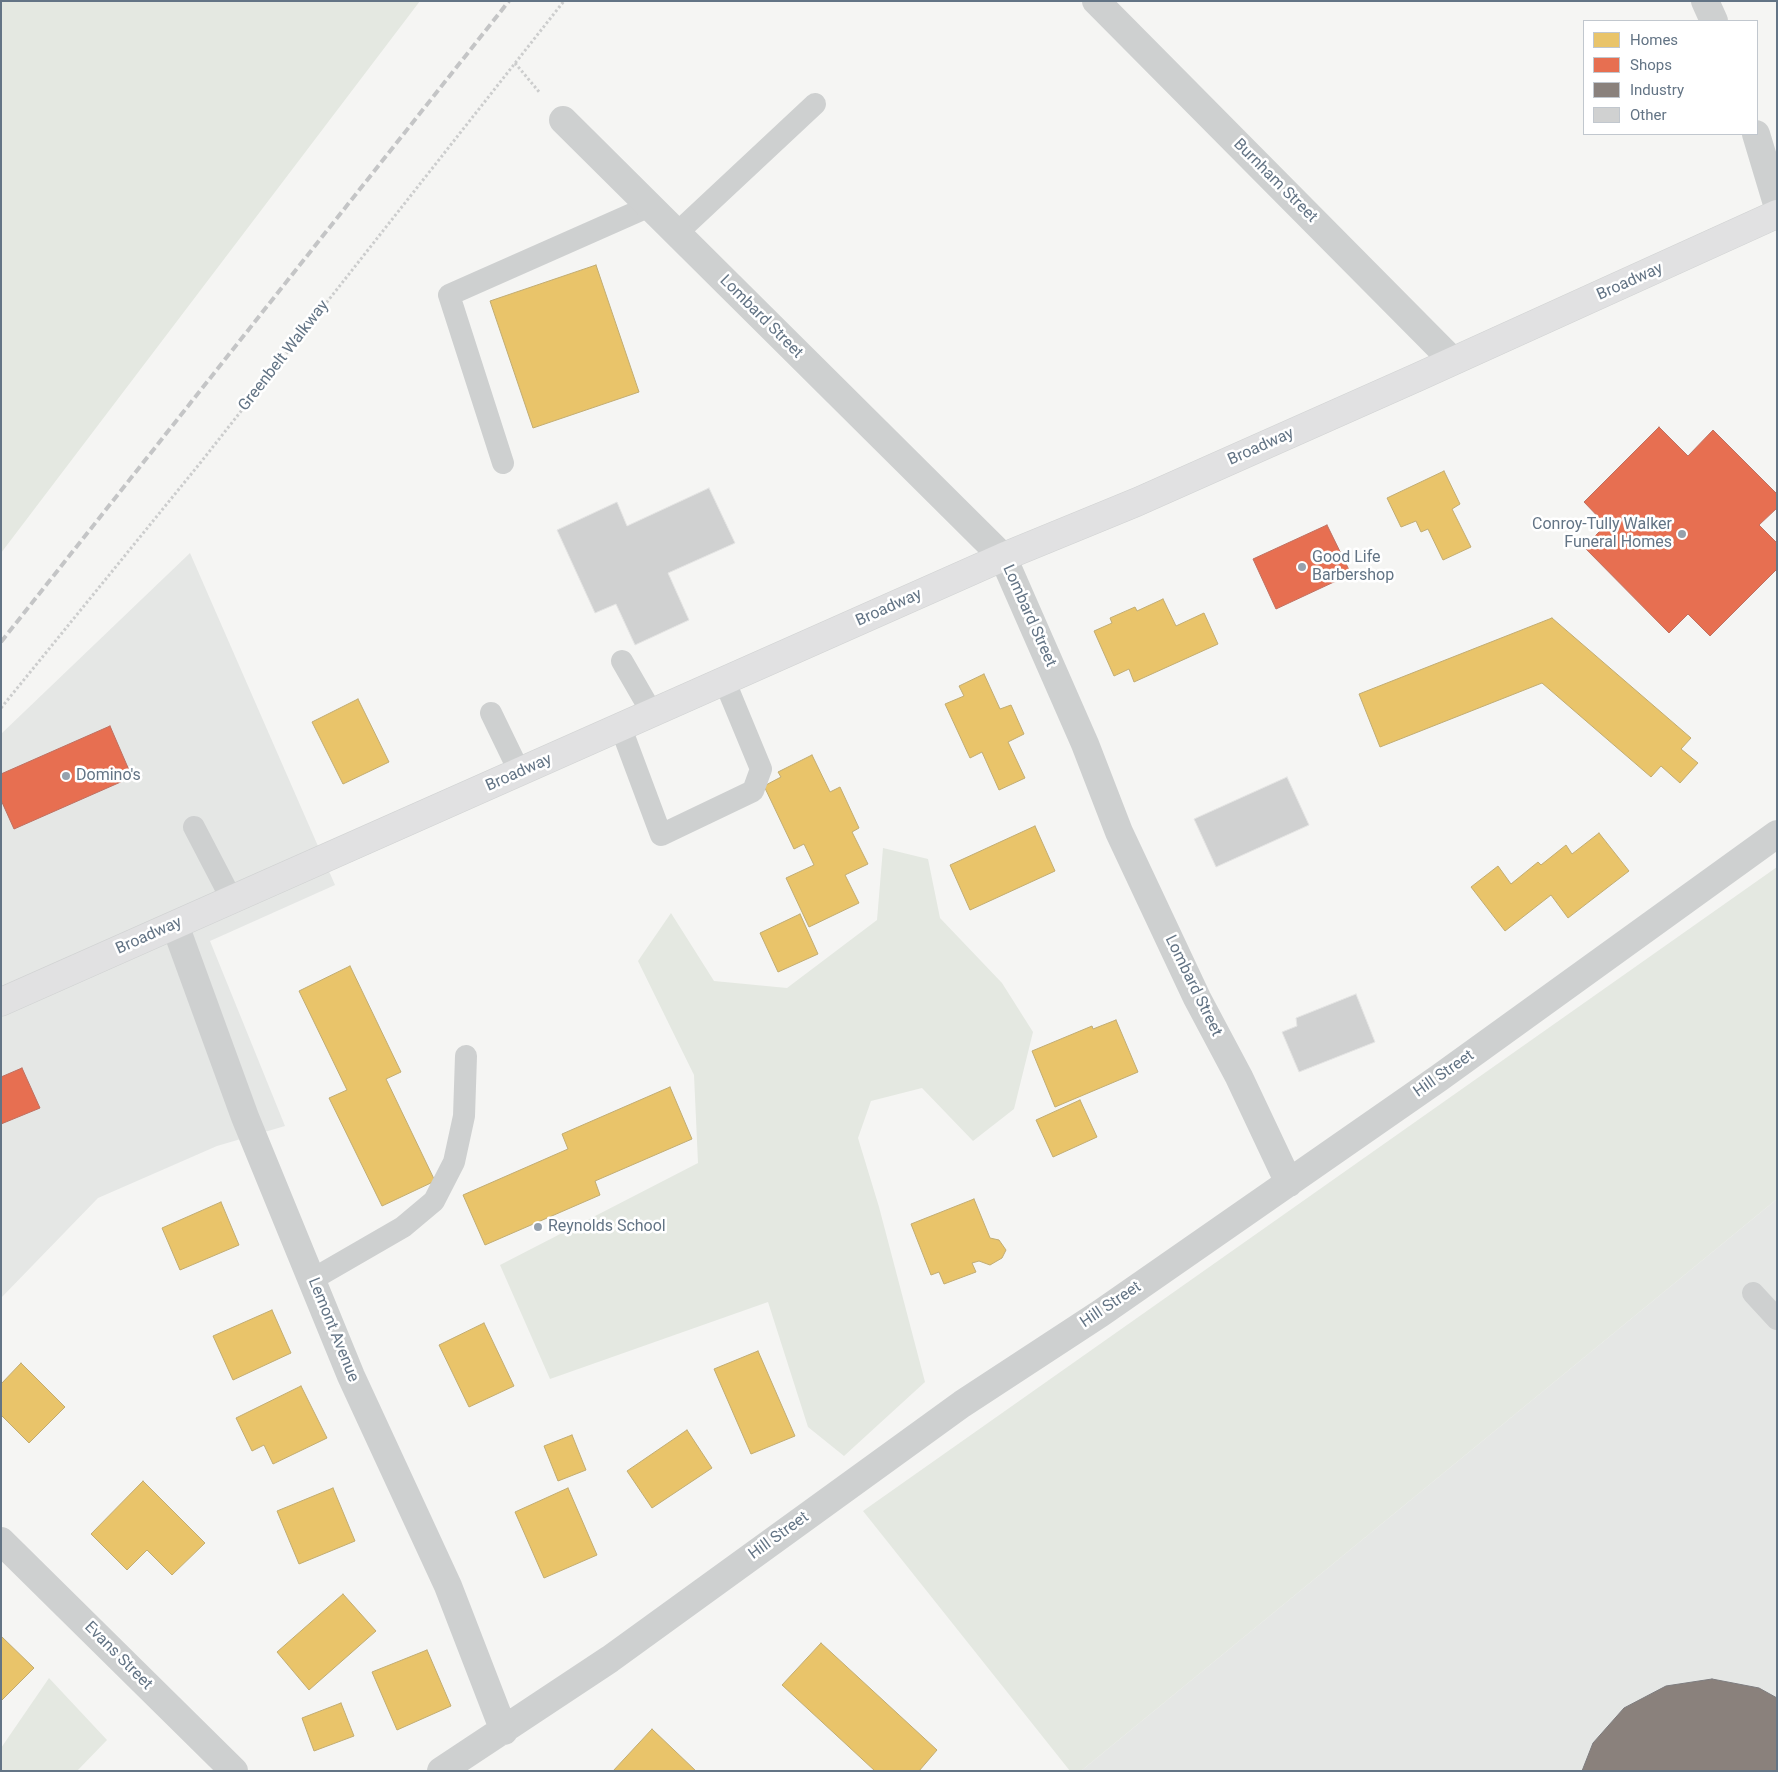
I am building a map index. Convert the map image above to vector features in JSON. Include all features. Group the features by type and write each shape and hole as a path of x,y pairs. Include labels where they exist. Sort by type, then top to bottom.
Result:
{"main road":[{"name":"Broadway","path":"1,1002 1003,557 1137,502 1454,361 1777,214"}],"street":[{"name":"Burnham Street","path":"1096,1 1454,361"},
{"path":"1705,1 1714,20"},
{"name":"Lombard Street","path":"563,120 1003,557 1085,744 1118,832 1197,998 1239,1077 1289,1183"},
{"path":"1756,135 1777,204"},
{"name":"Hill Street","path":"441,1771 610,1659 962,1404 1101,1313 1439,1078 1777,834"},
{"name":"Lemont Avenue","path":"175,925 245,1117 313,1279 351,1376 448,1586 504,1731"},
{"name":"Evans Street","path":"1,1542 234,1771"}],"lane":[{"path":"677,233 815,104"},
{"path":"503,464 449,295 650,206"},
{"path":"622,661 652,714"},
{"path":"621,728 661,835 753,791 761,769 725,682"},
{"path":"491,714 520,773"},
{"path":"194,827 232,900"},
{"path":"313,1279 403,1227 434,1201 454,1162 464,1116 466,1056"},
{"path":"1753,1293 1777,1319"}],"path":[{"name":"Greenbelt Walkway","path":"1,708 201,462 564,1"}],"shaded area":[{"path":"1,1 420,1 1,553"},
{"path":"190,553 335,885 210,941 285,1126 217,1146 98,1198 1,1298 1,734"},
{"path":"883,848 928,859 940,918 1002,983 1033,1032 1014,1109 973,1141 922,1088 871,1101 858,1138 879,1207 925,1382 844,1456 808,1427 768,1302 550,1379 500,1265 698,1163 694,1075 638,961 671,913 714,981 787,988 877,920"},
{"path":"1777,867 1777,1199 1081,1771 1070,1771 863,1511"},
{"path":"1777,1199 1777,1771 1081,1771"},
{"path":"49,1678 107,1740 77,1771 1,1771 1,1748"}],"building: Homes":[{"path":"596,265 639,392 533,428 490,301"},
{"path":"1444,471 1460,504 1452,509 1471,547 1443,560 1428,529 1421,532 1416,521 1401,527 1387,498"},
{"path":"1163,599 1176,626 1204,613 1218,644 1134,682 1129,669 1114,676 1094,631 1112,623 1110,618 1135,607 1137,611"},
{"path":"1552,618 1691,738 1681,749 1698,763 1680,783 1661,766 1651,777 1542,683 1380,747 1359,694"},
{"path":"984,674 1000,709 1011,705 1024,734 1008,742 1025,778 999,790 982,752 970,758 945,704 964,696 959,686"},
{"path":"358,699 389,762 343,784 312,722"},
{"path":"812,755 830,792 840,787 859,828 852,832 868,864 845,875 859,903 809,927 786,878 814,865 804,844 794,849 764,786 781,777 778,772"},
{"path":"1035,826 1055,871 970,910 950,865"},
{"path":"1599,833 1629,871 1568,918 1551,895 1505,931 1471,887 1498,866 1511,884 1538,862 1541,865 1566,845 1572,854"},
{"path":"800,914 818,954 778,972 760,933"},
{"path":"350,966 401,1072 386,1079 435,1181 382,1206 329,1098 347,1090 299,991"},
{"path":"1116,1020 1138,1072 1055,1107 1032,1051 1092,1026 1093,1029"},
{"path":"670,1087 692,1139 595,1181 600,1195 485,1245 463,1195 568,1149 562,1134"},
{"path":"1080,1100 1097,1137 1053,1157 1036,1120"},
{"path":"974,1199 990,1238 999,1240 1006,1250 1002,1258 990,1265 979,1261 972,1263 976,1272 944,1284 939,1272 931,1275 911,1224"},
{"path":"221,1202 239,1245 180,1270 162,1228"},
{"path":"272,1310 291,1353 233,1380 213,1336"},
{"path":"484,1323 514,1386 469,1407 439,1345"},
{"path":"758,1351 795,1436 751,1454 714,1369"},
{"path":"21,1363 65,1407 29,1443 1,1415 1,1384"},
{"path":"301,1386 327,1438 273,1464 264,1445 252,1451 236,1418"},
{"path":"687,1430 712,1468 652,1508 627,1471"},
{"path":"572,1435 586,1470 558,1481 544,1446"},
{"path":"143,1481 205,1543 172,1575 147,1550 127,1570 91,1534"},
{"path":"333,1488 355,1541 299,1564 277,1511"},
{"path":"568,1488 597,1555 544,1578 515,1512"},
{"path":"343,1594 376,1631 309,1690 277,1652"},
{"path":"1,1636 34,1668 1,1701"},
{"path":"821,1643 937,1750 919,1771 875,1771 782,1685"},
{"path":"427,1650 451,1706 397,1730 372,1672"},
{"path":"341,1703 354,1736 314,1751 302,1718"},
{"path":"652,1729 696,1771 613,1771"}],"building: Shops":[{"name":"Conroy-Tully Walker Funeral Homes","path":"1659,427 1688,456 1713,430 1777,494 1777,508 1759,525 1777,543 1777,569 1710,636 1688,614 1669,633 1584,547 1606,525 1584,502"},
{"name":"Good Life Barbershop","path":"1327,525 1351,574 1276,609 1253,559"},
{"name":"Domino's","path":"110,726 132,777 14,829 1,800 1,774"},
{"path":"22,1068 40,1108 1,1124 1,1077"}],"building: Industry":[{"path":"1712,1679 1759,1688 1777,1698 1777,1771 1582,1771 1593,1743 1624,1708 1666,1686"}],"building: Other":[{"path":"709,488 735,543 668,573 689,620 635,645 616,604 595,613 557,530 617,502 627,526"},
{"path":"1287,777 1309,825 1216,867 1194,819"},
{"path":"1356,994 1375,1042 1299,1072 1282,1032 1297,1026 1296,1018"}],"railway":[{"path":"1,642 509,1"}],"place":[{"name":"Conroy-Tully Walker Funeral Homes","path":"1682,534"},
{"name":"Good Life Barbershop","path":"1302,567"},
{"name":"Domino's","path":"66,776"},
{"name":"Reynolds School","path":"538,1227"}]}
